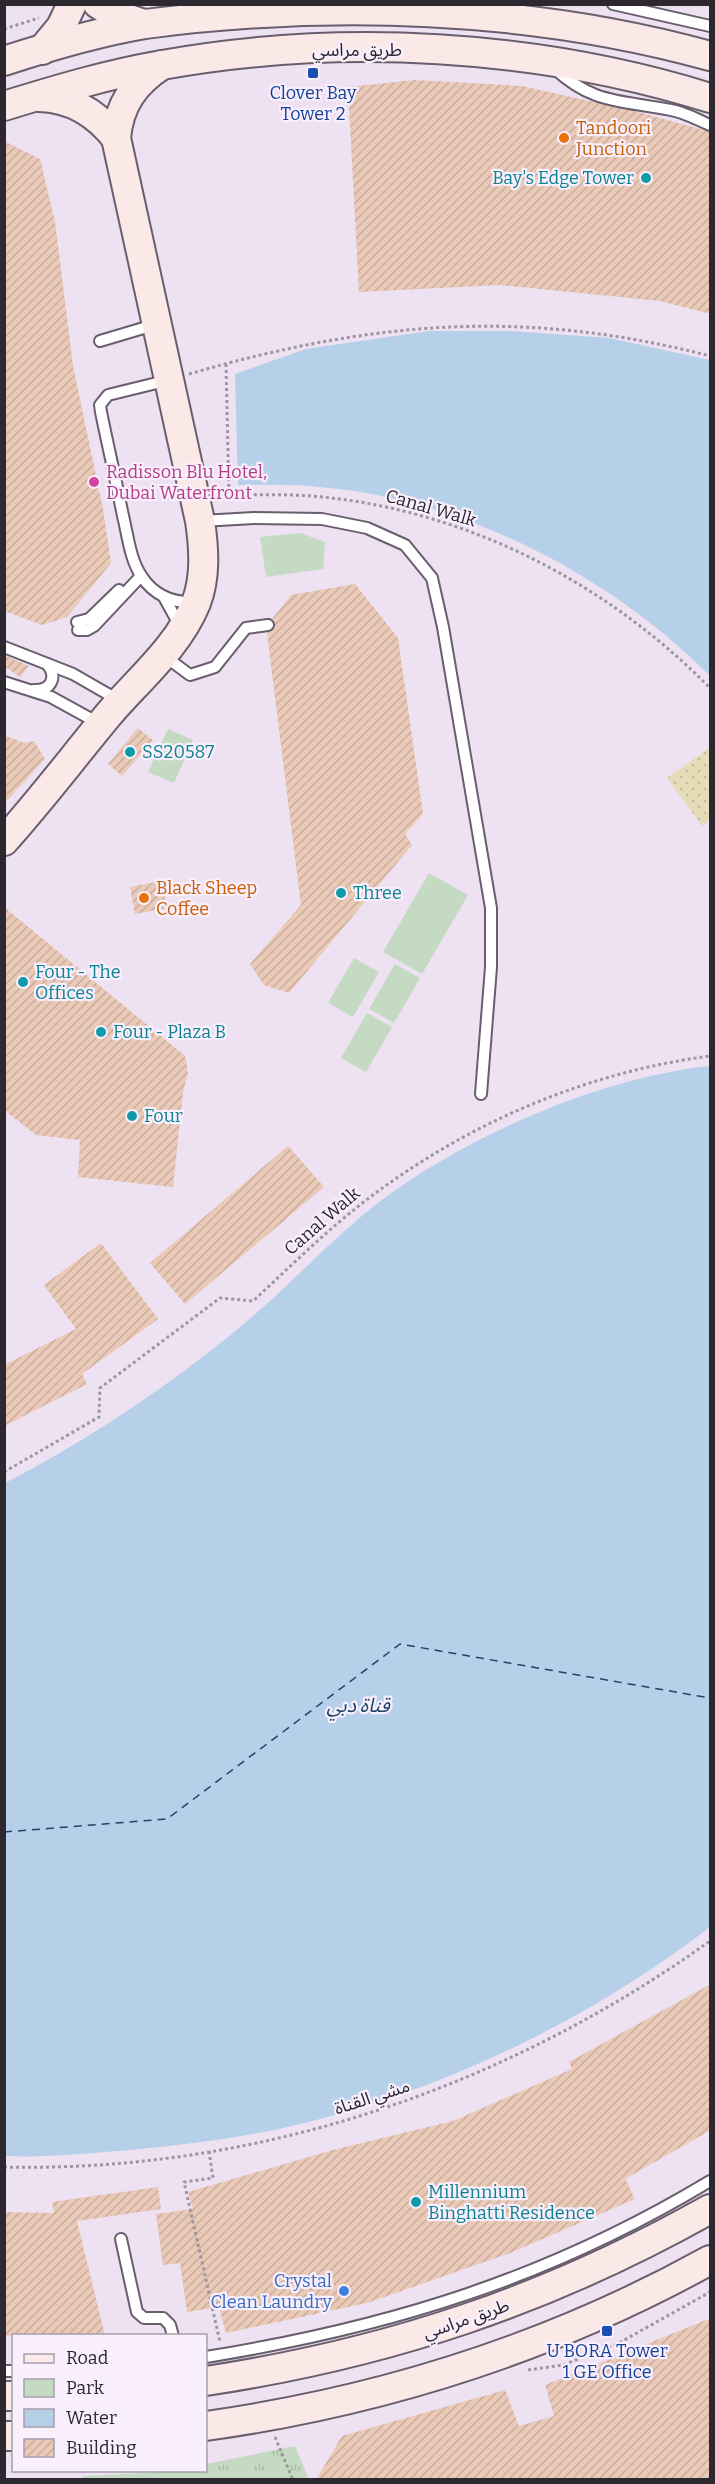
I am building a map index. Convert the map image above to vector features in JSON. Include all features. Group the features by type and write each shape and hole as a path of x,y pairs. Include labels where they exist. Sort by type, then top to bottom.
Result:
{"street":[{"path":"98,4 114,14 144,24"},
{"path":"4,61 144,24 211,10 380,6 483,13 550,21 617,33 711,56"},
{"path":"42,50 61,27 60,10"},
{"name":"طريق مراسي","path":"4,106 162,65 258,53 354,48 451,52 547,62 653,83 711,98"},
{"path":"4,841 100,724 182,632 196,602 204,555 200,521 116,138 119,116 128,95 138,83 162,65"},
{"path":"34,97 58,99 81,106 106,125 116,138"},
{"name":"طريق مراسي","path":"207,2381 288,2367 408,2326 489,2312 565,2283 618,2259 711,2209"},
{"path":"207,2426 316,2408 417,2383 472,2365 577,2326 632,2301 711,2260"}],"lane":[{"path":"613,4 638,7 711,26"},
{"path":"547,62 577,88 590,95 674,110 711,125"},
{"path":"100,341 157,324"},
{"path":"170,380 108,395 100,405 128,537 139,573 151,588 164,597 180,602 196,602"},
{"path":"200,521 254,518 322,519 367,528 405,545 432,578 443,627 491,908 491,967 481,1094"},
{"path":"77,626 89,619 139,573"},
{"path":"164,597 182,632"},
{"path":"163,655 190,675 215,667 246,628 268,625"},
{"path":"4,647 72,674 120,701"},
{"path":"4,682 42,691 53,679 52,670 47,664"},
{"path":"34,690 68,705 100,724"},
{"path":"207,2357 345,2331 408,2326 464,2297 578,2252 634,2225 711,2181"},
{"path":"121,2239 137,2312 144,2318 163,2318 170,2325 172,2334"}],"path":[{"path":"4,29 60,10"},
{"path":"170,380 226,364 336,339 400,330 463,325 538,327 591,332 643,340 711,356"},
{"name":"Canal Walk","path":"226,364 229,495 310,496 355,502 400,510 486,537 567,576 606,600 677,656 711,688"},
{"name":"Canal Walk","path":"4,1472 99,1417 100,1388 220,1298 253,1301 368,1198 443,1148 483,1126 566,1091 653,1066 711,1056"},
{"name":"مشي القناة","path":"4,2167 82,2165 209,2151 279,2137 358,2117 455,2084 502,2064 593,2017 645,1986 711,1941"},
{"path":"209,2151 213,2178 184,2182 223,2355"},
{"path":"274,2437 293,2480"}],"green space":[{"path":"300,533 325,542 323,569 266,577 260,537"},
{"path":"168,729 193,740 174,783 148,772"},
{"path":"429,873 468,895 422,974 383,952"},
{"path":"354,958 379,972 353,1017 328,1003"},
{"path":"395,964 420,978 394,1023 369,1009"},
{"path":"367,1013 392,1027 366,1072 341,1058"},
{"path":"295,2446 309,2479 83,2479 83,2476 207,2472 207,2464"}],"sand":[{"path":"709,748 710,820 702,826 667,778"}],"water":[{"path":"429,331 512,331 609,338 710,360 710,676 670,639 627,606 580,575 531,548 480,525 427,507 374,494 310,486 238,485 235,374 306,349"},
{"name":"قناة دبي","path":"710,1066 710,1927 662,1962 560,2024 506,2051 394,2097 279,2129 224,2139 131,2150 52,2156 5,2156 5,1483 99,1429 190,1367 262,1308 374,1206 448,1157 533,1115 578,1097 668,1072"}],"building":[{"path":"415,80 522,86 638,112 711,132 711,314 660,301 500,285 359,292 348,87"},
{"path":"4,141 40,159 55,222 73,366 103,509 111,563 67,617 42,625 4,611"},
{"path":"355,584 398,638 423,814 405,834 412,845 289,993 264,985 250,964 301,905 267,633 275,628 272,619 291,595"},
{"path":"4,655 29,666 20,677 4,666"},
{"name":"SS20587","path":"138,728 153,740 122,776 108,764"},
{"path":"4,735 24,743 34,741 45,759 4,804"},
{"path":"162,881 167,908 135,914 130,887"},
{"path":"4,907 185,1056 188,1073 183,1092 173,1187 78,1177 80,1140 36,1135 4,1110"},
{"path":"288,1146 324,1187 185,1304 150,1263"},
{"path":"101,1243 158,1319 82,1374 87,1384 4,1426 4,1365 76,1329 44,1285"},
{"path":"711,1984 711,2130 625,2179 635,2199 510,2253 367,2303 226,2333 219,2307 187,2312 180,2263 163,2265 156,2214 193,2209 188,2192 333,2150 453,2121 572,2069 569,2062"},
{"path":"158,2187 161,2209 77,2221 105,2334 12,2334 12,2336 4,2336 4,2212 54,2213 52,2202"},
{"path":"711,2318 711,2480 316,2480 342,2436 505,2390 519,2426 554,2416 545,2385"}],"ferry route":[{"path":"4,1832 167,1819 400,1644 710,1698"}],"place":[{"name":"Clover Bay Tower 2","path":"313,73"},
{"name":"Tandoori Junction","path":"564,138"},
{"name":"Bay's Edge Tower","path":"646,178"},
{"name":"Radisson Blu Hotel, Dubai Waterfront","path":"94,482"},
{"name":"SS20587","path":"130,752"},
{"name":"Three","path":"341,893"},
{"name":"Black Sheep Coffee","path":"144,898"},
{"name":"Four - The Offices","path":"23,982"},
{"name":"Four - Plaza B","path":"101,1032"},
{"name":"Four","path":"132,1116"},
{"name":"Millennium Binghatti Residence","path":"416,2202"},
{"name":"Crystal Clean Laundry","path":"344,2291"},
{"name":"U BORA Tower 1 GE Office","path":"607,2331"}]}
